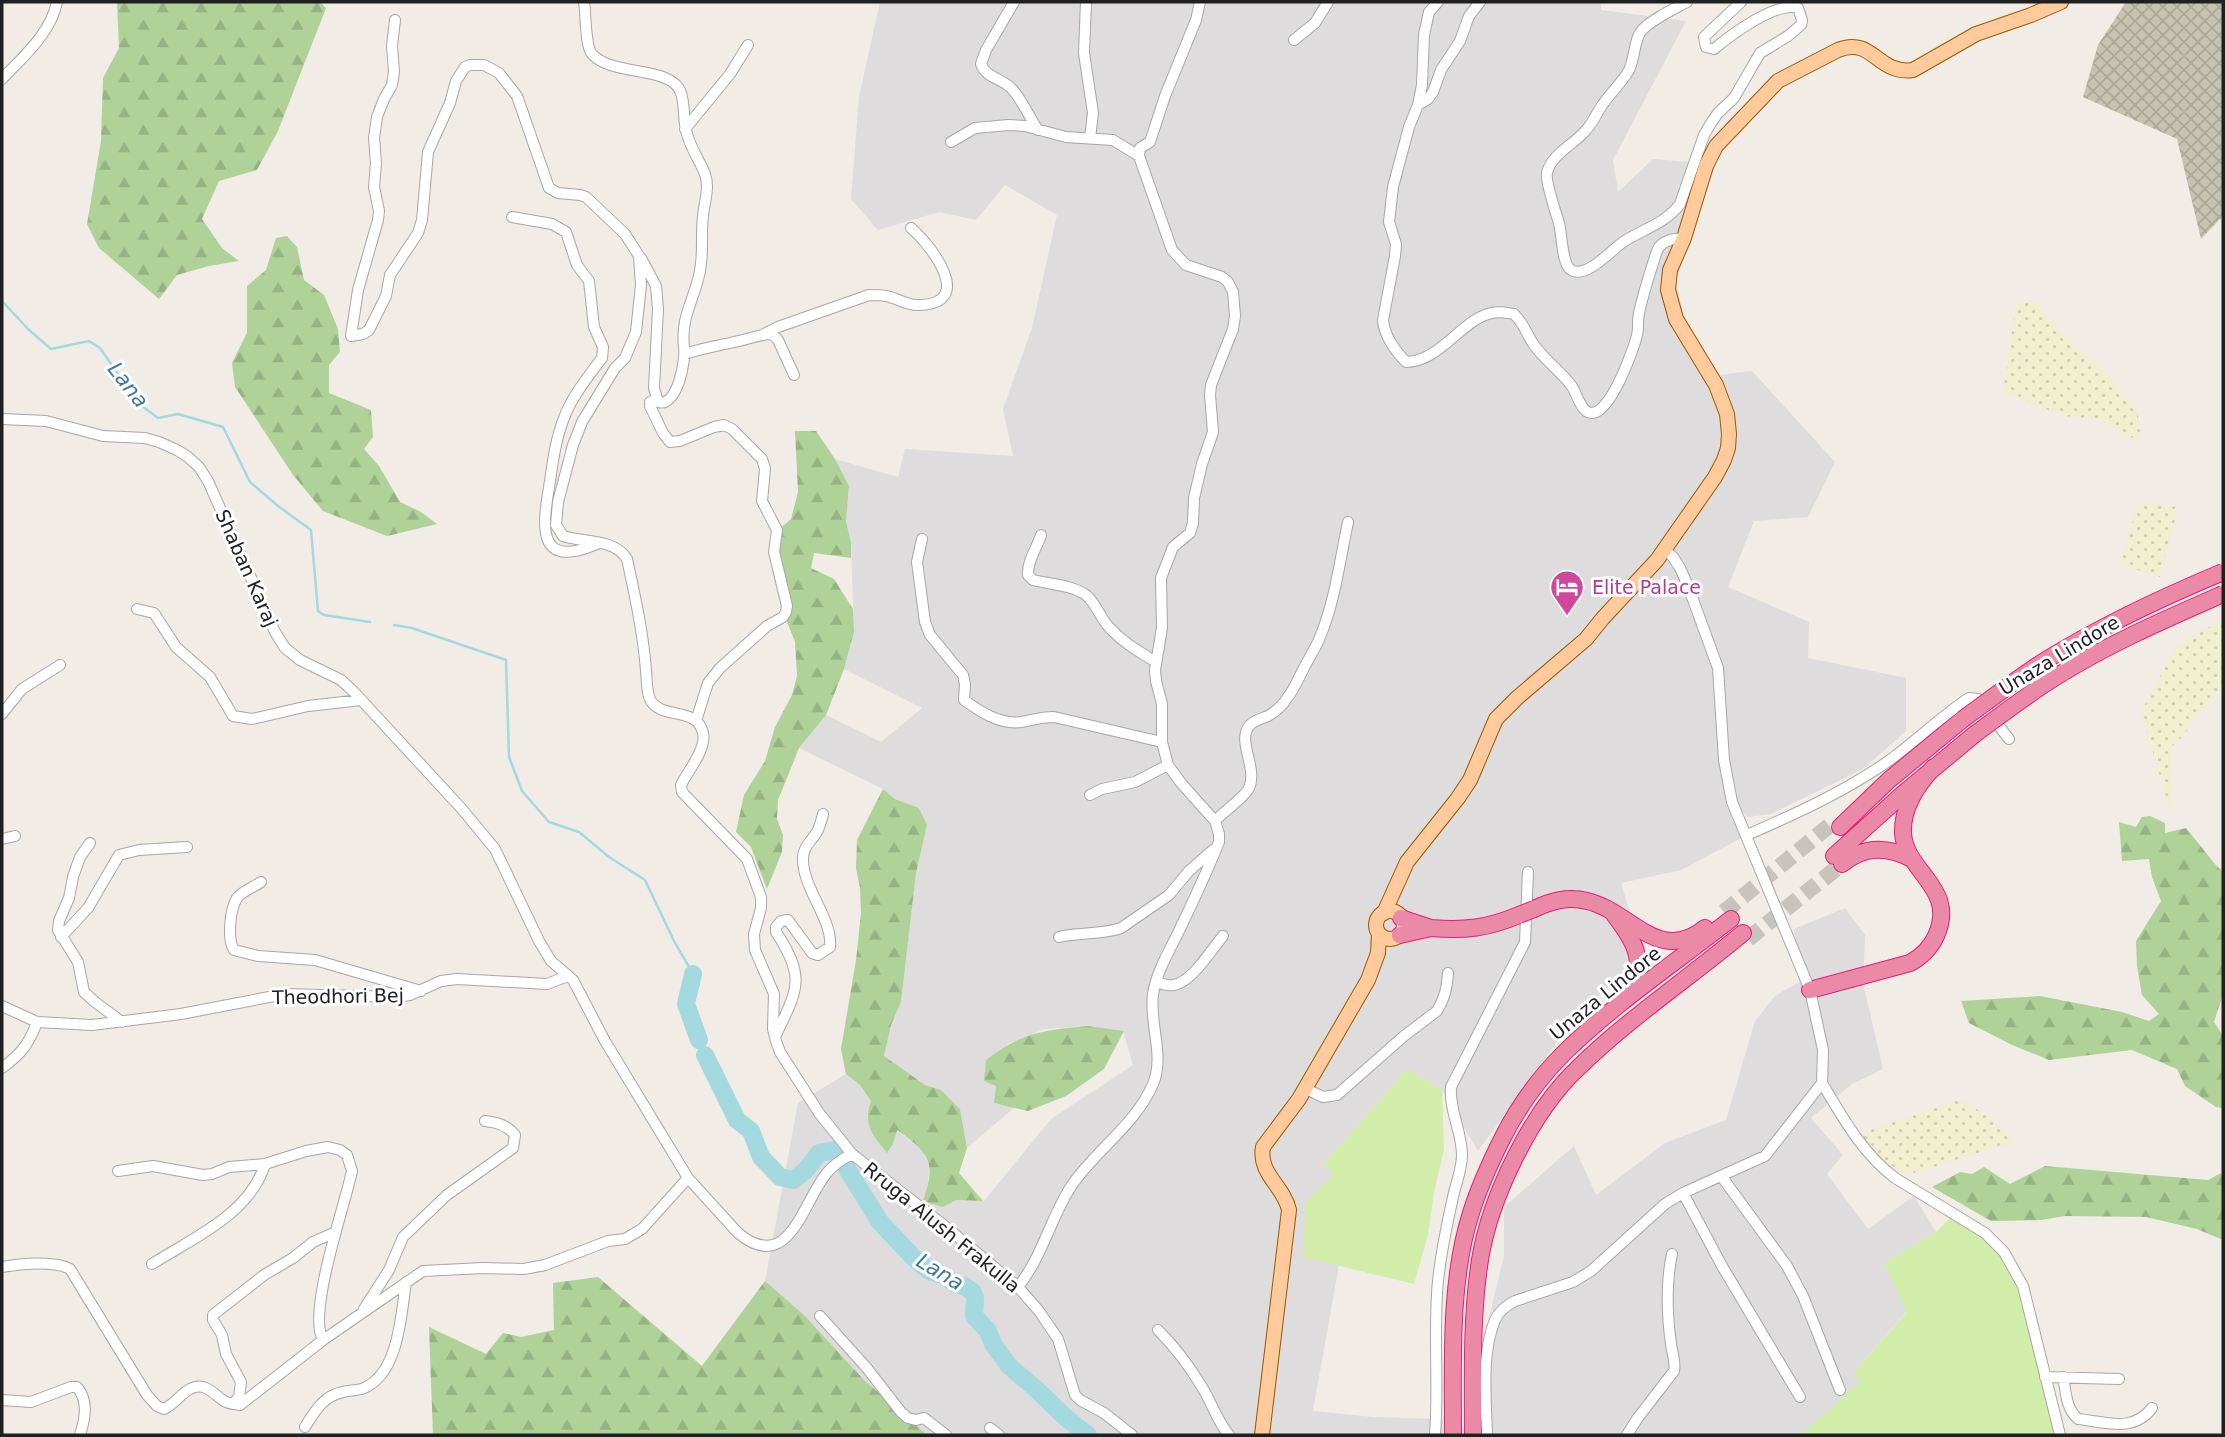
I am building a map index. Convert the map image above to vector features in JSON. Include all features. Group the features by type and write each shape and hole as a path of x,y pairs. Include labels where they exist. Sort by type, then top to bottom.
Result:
{"highway":[{"name":"Unaza Lindore","path":"1837,824 1964,719 2016,680 2071,645 2122,618 2223,572"},
{"name":"Unaza Lindore","path":"1912,859 1889,850 1873,850 1838,860 1934,767 2026,697 2133,634 2223,594"},
{"path":"1810,990 1910,963 1921,956 1932,943 1940,924 1939,901 1928,878 1906,848 1903,833 1904,816 1916,789 1934,767"},
{"path":"1390,936 1431,928 1477,928 1556,901 1572,899 1594,903 1613,913 1637,951 1638,967 1633,983 1556,1057 1514,1109 1482,1172 1471,1202 1470,1214"},
{"name":"Unaza Lindore","path":"1453,1435 1453,1364 1461,1262 1470,1214 1511,1121 1546,1072 1564,1053 1728,915 1691,937 1672,941 1647,935 1613,913"},
{"path":"1393,914 1431,928"},
{"name":"Unaza Lindore","path":"1484,1435 1474,1334 1480,1258 1514,1158 1544,1108 1577,1069 1633,1020 1719,953 1746,936"}],"main road":[{"path":"1262,1435 1289,1210 1287,1201 1264,1168 1262,1151 1265,1142 1306,1089 1368,980 1378,953 1390,936 1403,930 1393,914 1396,890 1407,862 1464,790 1477,767 1496,719 1586,639 1665,550 1724,460 1729,434 1722,398 1676,319 1668,279 1684,238 1701,165 1723,137 1768,90 1792,73 1838,50 1846,47 1863,48 1893,69 1913,70 1976,34 2061,2"},
{"path":"1390,936 1377,922 1393,914"}],"street":[{"path":"2,79 34,47 55,11 57,2"},
{"path":"395,20 392,85 377,117 374,138 374,187 378,220 358,290 351,336 369,330 386,296 390,275 418,233 423,210 428,152 450,103 459,73 470,65 484,65 499,73 517,96 550,188 558,193 586,197 625,234 656,286 658,309 654,388 656,399 662,404 667,403 672,397 685,354 682,331 701,266 707,184 705,174 685,129 681,92 670,78 638,73 600,60 591,54 584,2"},
{"path":"1014,2 986,50 981,64 987,74 1013,89 1038,130"},
{"path":"1086,2 1084,53 1093,113 1090,138"},
{"path":"1018,1287 1037,1260 1069,1191 1139,1109 1154,1083 1157,1059 1152,1013 1153,992 1219,842 1215,821 1168,765 1162,742 1162,704 1156,681 1156,662 1162,628 1161,578 1173,547 1189,533 1193,523 1194,498 1213,432 1211,385 1236,316 1233,292 1228,282 1186,265 1171,250 1139,156 1140,148 1150,142 1196,20 1200,2"},
{"path":"1294,40 1315,23 1328,2"},
{"path":"1438,2 1429,12 1426,22 1418,106 1409,127 1391,198 1389,222 1396,244 1383,320 1387,335 1406,362 1414,362 1433,353 1485,315 1499,312 1514,314 1525,325 1533,344 1572,387 1585,410 1598,412 1612,398 1637,334 1638,314 1654,257 1659,247 1668,240 1684,238"},
{"path":"1418,106 1433,92 1441,69 1460,41 1469,16 1480,2"},
{"path":"1687,2 1651,22 1642,31 1638,36 1635,56 1624,78 1605,100 1588,129 1555,159 1547,172 1546,182 1562,234 1566,264 1571,270 1576,272 1596,265 1622,243 1668,218 1680,204 1701,165 1704,135 1711,123 1738,92 1760,53 1801,25 1798,8 1785,8 1745,26 1714,49 1706,47 1704,37 1741,2"},
{"path":"685,129 730,74 748,46"},
{"path":"951,142 975,128 1025,126 1066,137 1113,141 1139,156"},
{"path":"512,217 552,224 566,232 577,265 589,281 594,327 601,341 602,358 574,396 564,418 556,442 544,526 548,541 556,549 579,550 598,543"},
{"path":"685,354 764,334 869,295 884,295 908,305 929,304 940,300 946,292 945,270 923,239 911,228"},
{"path":"639,256 641,285 636,332 625,358 615,368 582,422 558,502 556,525 563,536 613,546 627,559 644,642 648,688 652,702 670,711 691,716 704,733 700,753 681,785 682,792 747,859 761,897 754,934 755,950 774,994 775,1037 780,1052 819,1113 852,1154"},
{"path":"764,334 772,334 778,340 794,374"},
{"path":"656,399 650,406 670,442 724,425 732,429 762,459 765,473 762,500 777,530 774,552 787,606 783,617 767,626 720,668 708,683 696,720"},
{"name":"Shaban Karaj","path":"2,419 46,421 103,436 145,438 168,446 188,457 199,467 208,481 275,632 285,648 300,660 341,680 461,808 495,849 539,941 551,961 568,976"},
{"path":"1215,821 1249,788 1251,766 1245,744 1245,734 1249,726 1267,716 1289,697 1320,636 1335,587 1348,522"},
{"path":"1041,535 1027,565 1028,575 1033,580 1084,594 1124,643 1156,662"},
{"path":"922,539 917,562 925,622 930,635 962,675 965,684 964,700 977,710 1006,722 1054,717 1162,742"},
{"path":"1665,550 1673,556 1684,577 1718,668 1724,760 1732,802 1810,990 1823,1050 1822,1083 1851,1132 1881,1168 1985,1233 1999,1245 2023,1286 2060,1435"},
{"path":"136,609 153,613 176,647 211,677 233,716 252,719 308,706 361,700"},
{"path":"2,714 22,688 61,665"},
{"path":"1747,835 1807,808 1862,778 1969,698 1978,699 2009,739"},
{"path":"1090,795 1102,789 1135,782 1168,765"},
{"path":"775,1037 786,1014 797,977 776,927 781,921 788,920 812,953 818,955 830,947 829,932 810,889 803,859 805,849 817,831 823,814"},
{"path":"2,839 15,836"},
{"path":"1059,937 1121,928 1169,895 1219,842"},
{"path":"90,843 80,857 58,930 78,962 84,992 122,1022"},
{"path":"61,937 88,908 119,855 139,850 187,847"},
{"path":"1436,1435 1436,1309 1448,1217 1462,1155 1461,1138 1450,1095 1451,1087 1525,942 1528,872"},
{"path":"261,882 242,893 235,903 229,938 234,950 258,956 315,960 421,991"},
{"path":"1157,982 1168,986 1183,982 1223,936"},
{"path":"1306,1089 1323,1097 1343,1091 1376,1059 1437,1011 1447,989 1448,973"},
{"path":"2,1267 36,1264 65,1266 70,1269 147,1395 157,1406 164,1409 173,1405 189,1389 196,1387 211,1389 225,1401 240,1405 323,1340 423,1271 524,1269 545,1265 608,1241 625,1238 642,1229 688,1178 606,1041 573,980 568,976"},
{"name":"Theodhori Bej","path":"37,1022 92,1025 181,1014 285,994 396,997 421,991 441,981 457,979 547,984 568,976"},
{"path":"2,1006 37,1022 31,1039 21,1053 2,1068"},
{"path":"1484,1435 1489,1343 1495,1319 1506,1306 1564,1286 1591,1271 1665,1204 1683,1193 1765,1156 1822,1083"},
{"path":"361,1314 390,1270 403,1237 447,1195 513,1148 515,1135 511,1130 496,1122 485,1121"},
{"path":"118,1171 153,1166 203,1175 229,1167 265,1164 328,1147 347,1155 352,1171 336,1231 318,1319 319,1333 323,1340"},
{"name":"Rruga Alush Frakulla","path":"688,1178 716,1211 747,1240 762,1247 775,1245 795,1227 813,1192 826,1174 852,1154 1018,1287 1055,1332 1075,1395 1132,1435"},
{"path":"152,1264 213,1227 235,1209 256,1183 265,1164"},
{"path":"1722,1177 1787,1266 1803,1296 1840,1390"},
{"path":"1683,1193 1721,1266 1800,1398"},
{"path":"233,1404 239,1397 241,1382 226,1354 222,1335 212,1315 264,1275 313,1242 336,1231"},
{"path":"1627,1435 1674,1371 1668,1285 1672,1254"},
{"path":"305,1427 317,1408 329,1396 362,1389 376,1382 387,1369 400,1325 406,1282"},
{"path":"820,1316 866,1367 901,1412 908,1418 924,1418 946,1435"},
{"path":"1158,1330 1190,1368 1229,1435"},
{"path":"2045,1377 2119,1379"},
{"path":"2063,1377 2068,1405 2078,1419 2130,1424 2145,1418 2152,1408"},
{"path":"2,1400 31,1402 77,1387 80,1389 85,1410 80,1435"}],"shaded area":[{"path":"880,2 1601,2 1601,10 1686,21 1613,160 1618,192 1653,159 1716,164 1676,281 1683,314 1718,375 1752,371 1835,462 1808,517 1754,521 1728,587 1809,622 1808,658 1906,678 1906,731 1863,769 1771,814 1748,817 1734,803 1747,835 1681,870 1621,883 1642,952 1562,1035 1478,1151 1442,1090 1407,1069 1323,1165 1335,1174 1303,1256 1339,1265 1313,1411 1373,1417 1443,1419 1443,1435 927,1435 864,1380 804,1315 765,1281 798,1103 846,1074 860,1085 871,1101 893,1144 896,1130 923,1150 929,1164 928,1188 943,1207 956,1200 984,1201 1051,1119 1133,1065 1123,1031 1088,1026 1045,1029 1007,1044 994,1103 1015,1107 967,1148 960,1109 941,1090 925,1085 884,1056 891,1025 901,1002 916,873 927,825 919,808 895,799 883,789 799,748 826,715 881,742 922,708 844,669 854,632 851,543 846,521 849,486 835,459 898,477 905,449 1013,456 1003,409 1032,328 1057,215 1005,185 976,220 939,212 878,230 851,199 859,97"},
{"path":"2126,2 2223,2 2223,216 2201,239 2177,139 2083,97 2098,45"},
{"path":"1845,908 1865,935 1863,983 1883,1069 1852,1084 1811,1118 1843,1155 1827,1174 1868,1229 1914,1196 1936,1232 1884,1263 1907,1311 1854,1372 1861,1382 1800,1435 1480,1435 1480,1368 1504,1256 1504,1207 1574,1146 1596,1195 1665,1143 1726,1120 1755,1021 1775,996 1799,982 1794,929"}],"green space":[{"path":"117,2 320,2 326,8 278,131 257,170 219,181 202,219 222,248 239,261 177,275 159,299 99,248 87,224 101,141 103,78 119,48"},
{"path":"287,236 297,247 304,280 324,295 338,329 340,352 329,365 329,393 371,410 373,437 364,449 379,466 400,502 421,512 437,524 387,536 323,511 293,475 235,387 232,363 247,333 247,286 266,270 276,238"},
{"path":"2036,301 2057,328 2106,373 2137,409 2142,443 2098,419 2064,416 2003,392 2016,303"},
{"path":"795,431 816,431 849,486 846,521 851,558 814,553 811,568 834,579 853,609 854,632 844,669 826,715 799,748 778,800 777,819 783,835 782,852 767,889 751,847 736,832 744,795 765,761 775,727 792,695 797,676 795,642 782,609 769,546 776,532 791,519 798,492"},
{"path":"2138,503 2178,507 2160,577 2120,564"},
{"path":"2223,620 2223,683 2183,736 2171,747 2171,813 2141,712 2174,650 2187,639"},
{"path":"883,789 895,799 919,808 927,825 916,873 901,1002 891,1025 884,1056 925,1085 941,1090 960,1109 967,1148 959,1173 983,1201 956,1200 943,1207 923,1201 929,1167 923,1152 897,1130 887,1153 870,1129 868,1117 871,1101 860,1085 846,1074 841,1049 861,913 856,868 857,840"},
{"path":"2150,816 2165,823 2165,833 2186,828 2223,872 2223,994 2214,1022 2223,1036 2223,1108 2216,1107 2185,1086 2177,1069 2132,1050 2049,1060 2012,1045 1969,1023 1961,1001 2040,996 2122,1012 2149,1021 2159,1014 2142,995 2136,941 2161,901 2149,859 2122,861 2119,822 2136,827 2142,817"},
{"path":"1088,1026 1124,1031 1104,1069 1066,1096 1028,1111 994,1103 996,1086 984,1081 986,1060 1011,1043 1034,1034"},
{"path":"1407,1069 1442,1090 1444,1149 1428,1235 1414,1284 1303,1257 1306,1202 1334,1174 1323,1165"},
{"path":"1962,1099 1988,1117 2014,1142 1907,1175 1879,1158 1863,1140 1865,1132"},
{"path":"2045,1166 2208,1180 2221,1173 2223,1240 2197,1229 2146,1217 2065,1216 2041,1220 1991,1221 1932,1187 1960,1172 1972,1174 1984,1167 2010,1184"},
{"path":"1955,1214 1985,1233 2020,1279 2060,1435 1800,1435 1860,1382 1854,1372 1907,1312 1884,1263 1936,1232"},
{"path":"598,1277 702,1366 765,1281 804,1315 864,1380 927,1435 433,1435 429,1327 486,1354 503,1333 521,1337 554,1330 553,1283"}],"waterway":[{"name":"Lana","path":"2,301 51,349 89,341 100,348 138,403 158,418 178,414 223,427 250,482 311,530 318,611 324,615 370,622"},
{"path":"394,625 412,628 506,660 509,757 522,791 549,822 579,832 609,857 645,880 693,974"},
{"name":"Lana","path":"693,974 686,1004 699,1040"},
{"name":"Lana","path":"705,1055 737,1120 751,1131 761,1157 780,1177 793,1180 805,1171 819,1153 836,1152"},
{"name":"Lana","path":"846,1167 880,1222 914,1258 929,1271 943,1275 973,1292 974,1316 988,1331 993,1344 1009,1366 1088,1435"}],"tunnel":[{"path":"1724,912 1835,821"},
{"path":"1748,939 1842,864"}],"place":[{"name":"Elite Palace","path":"1567,617"}]}
